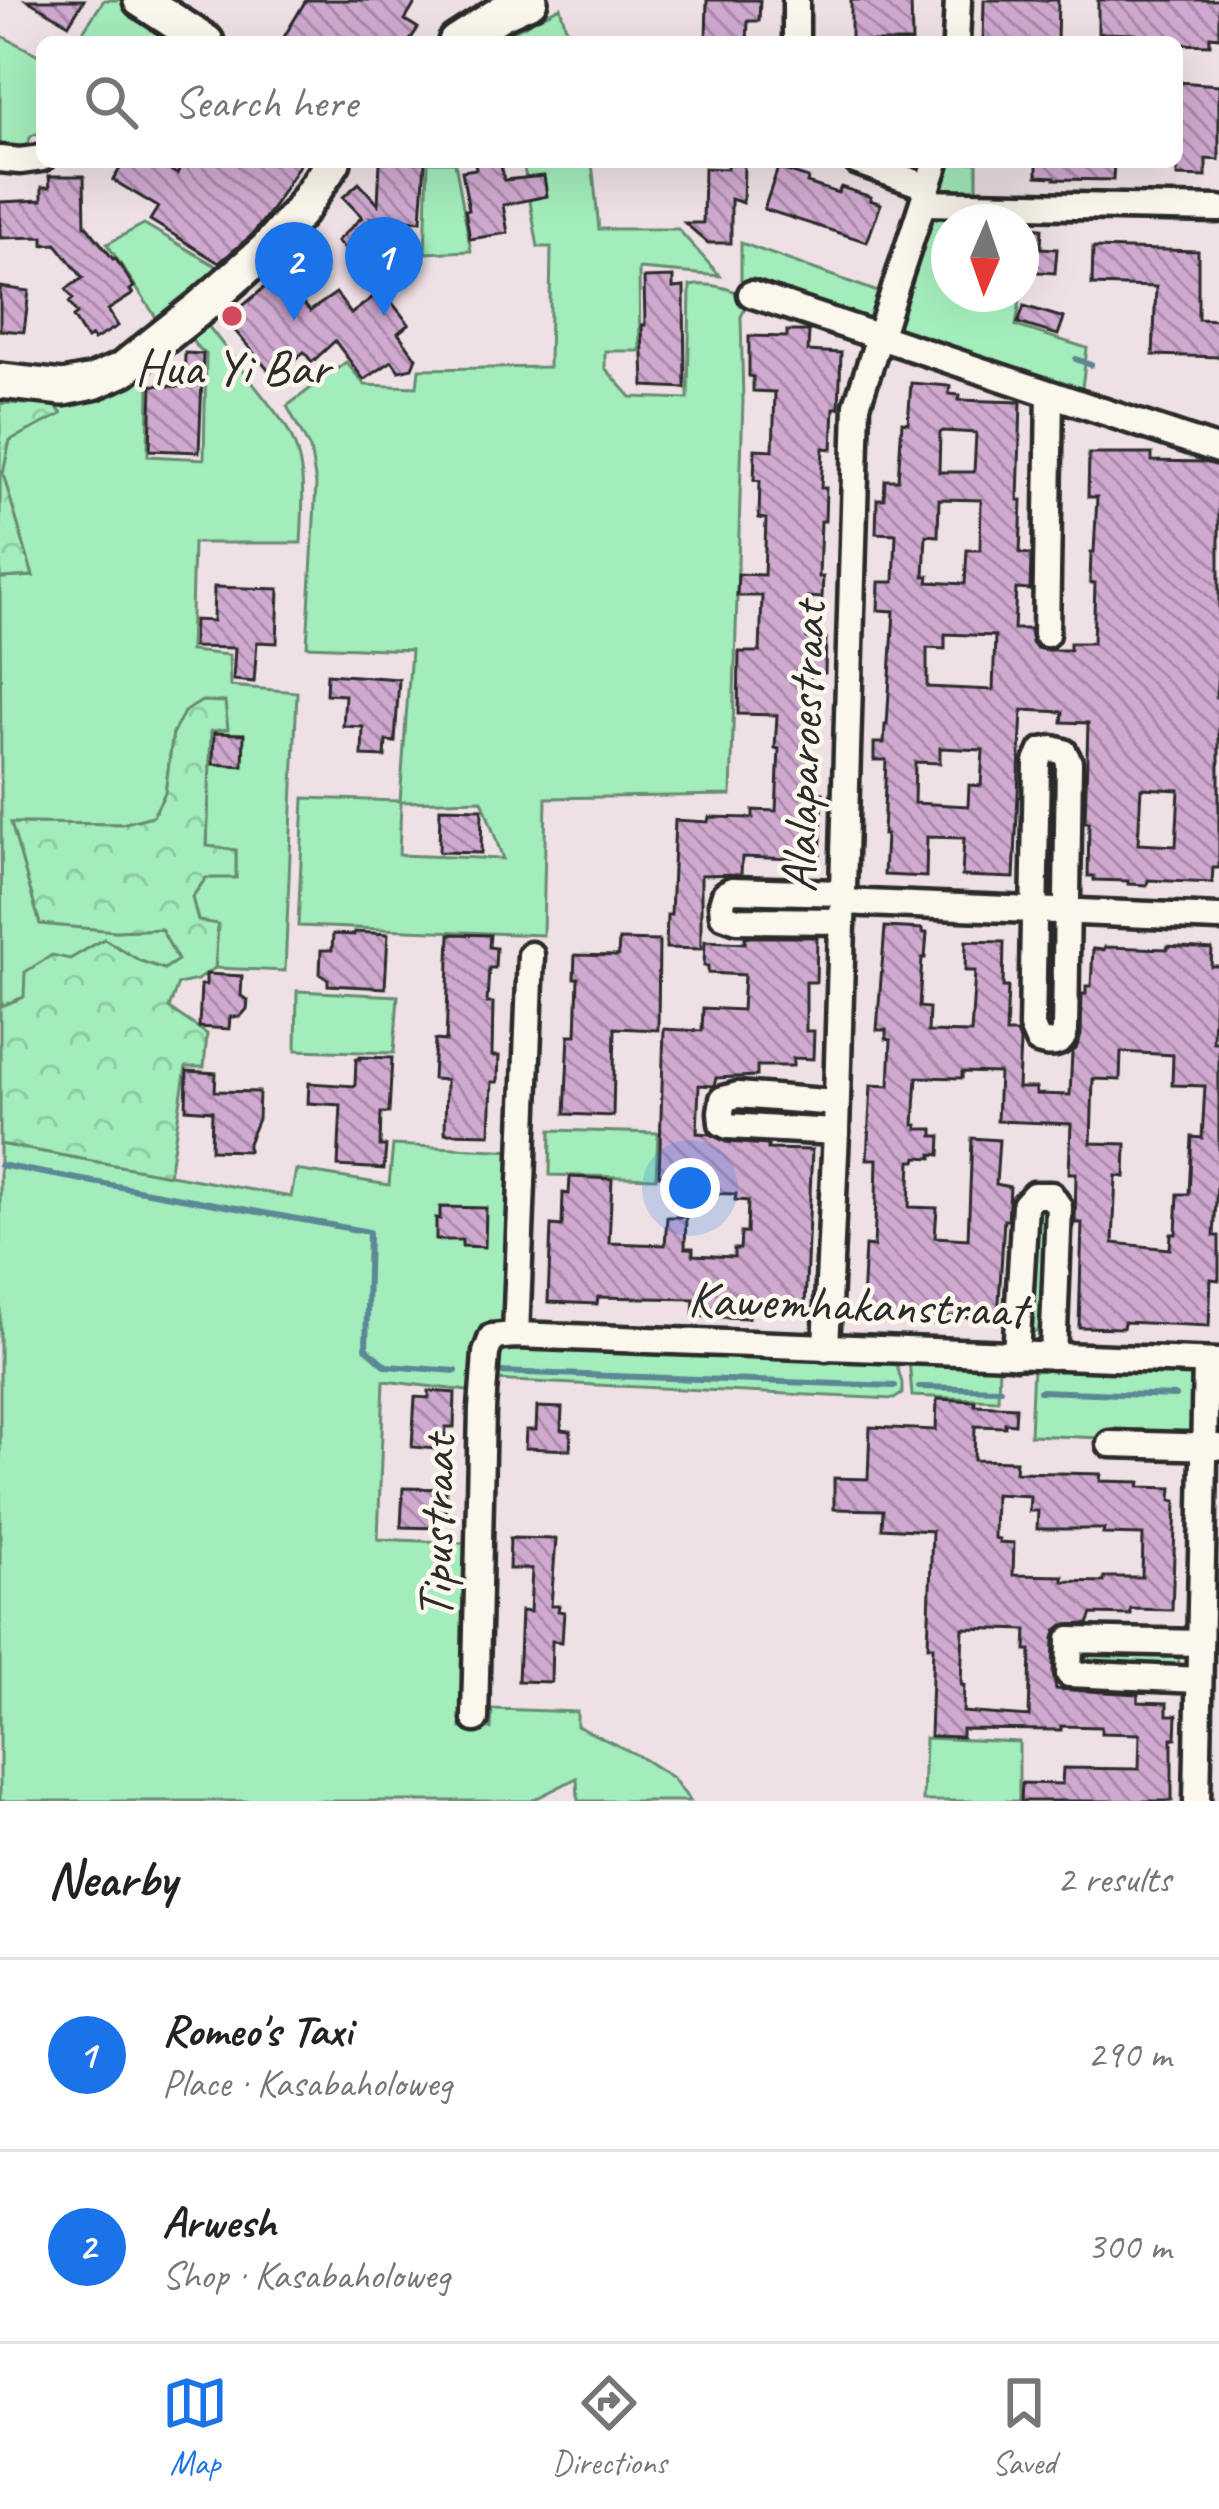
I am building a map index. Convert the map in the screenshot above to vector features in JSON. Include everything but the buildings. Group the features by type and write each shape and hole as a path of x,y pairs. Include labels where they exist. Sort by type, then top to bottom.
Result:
{"street":[{"path":"466,36 530,0"},
{"path":"796,0 796,36"},
{"path":"956,36 958,0"},
{"path":"150,2 198,36"},
{"path":"0,159 36,159"},
{"path":"0,381 63,388 123,369 267,249 329,168"},
{"path":"877,168 929,184 1219,209"},
{"name":"Alalaparoestraat","path":"826,1348 857,405 929,184"},
{"path":"751,294 1219,450"},
{"path":"1046,634 1050,394"},
{"path":"1053,749 1064,752 1069,761 1065,1031 1059,1042 1049,1045 1038,1041 1032,1028 1033,910 1037,762 1042,751 1053,749"},
{"path":"843,905 1219,919"},
{"name":"Tipustraat","path":"476,1719 486,1353 504,1336 531,955"},
{"path":"836,1103 738,1095 723,1099 721,1112 722,1123 728,1126 836,1132"},
{"path":"1016,1355 1025,1205 1034,1195 1051,1196 1059,1207 1054,1356"},
{"name":"Kawemhakanstraat","path":"504,1336 1212,1362"},
{"path":"1197,1801 1212,1362"},
{"path":"1110,1444 1211,1447"},
{"path":"1199,1680 1069,1674 1070,1640 1200,1643"}],"green space":[{"path":"104,0 124,0 180,36 80,36"},
{"path":"560,7 568,36 504,36"},
{"path":"0,35 36,54 36,134 28,143 30,151 0,151"},
{"path":"428,168 456,168 471,251 425,253"},
{"path":"524,168 593,168 599,229 678,229 720,276 639,269 640,351 605,351 605,368 631,397 688,399 690,286 713,286 750,297 741,317 743,400 731,795 546,798 543,935 298,926 304,798 400,801 411,650 307,646 316,484 310,449 287,406 346,362 365,385 417,387 419,369 549,367 551,247 538,247","holes":["482,800 503,859 399,855 401,802"]},
{"path":"941,168 977,168 977,193 937,187"},
{"path":"931,210 931,312 1018,312 1016,326 1087,348 1081,396 902,336 892,323"},
{"path":"144,224 228,273 162,326 107,244"},
{"path":"741,243 878,292 869,318 855,321 741,282"},
{"path":"205,322 284,423 300,466 301,543 193,543 190,651 229,655 230,686 297,692 285,971 215,968 218,925 198,921 192,898 205,878 236,877 236,850 207,846 211,730 228,728 173,733 165,793 154,816 122,824 12,823 115,931 162,929 178,961 164,969 104,939 69,960 25,997 2,1006 0,578 33,576 2,474 10,440 61,414 55,405 99,398 140,378 149,387 148,456 204,459 206,354 193,342 191,333"},
{"path":"0,403 55,405 62,414 10,440 3,474 33,576 0,578"},
{"path":"202,701 225,702 228,729 211,731 207,846 236,850 236,878 206,878 192,897 198,921 218,924 215,968 197,980 178,984 169,1008 207,1034 204,1067 186,1067 169,1175 0,1144 0,1004 24,997 25,972 52,955 70,959 104,939 164,969 178,960 161,929 115,931 40,924 11,823 122,824 153,816 165,793 173,733 184,712"},
{"path":"297,991 398,996 394,1053 296,1050"},
{"path":"551,1130 658,1133 656,1178 550,1175"},
{"path":"0,1144 291,1197 296,1170 389,1185 393,1145 516,1151 507,1324 481,1332 476,1392 384,1381 378,1539 465,1543 461,1728 491,1729 492,1709 577,1712 577,1726 673,1778 690,1801 578,1801 577,1778 531,1801 0,1801"},
{"path":"1049,1198 1046,1329 1032,1333 1026,1330 1031,1205"},
{"path":"502,1343 895,1359 902,1394 894,1399 491,1380 492,1357"},
{"path":"909,1358 999,1362 998,1400 912,1396"},
{"path":"1033,1365 1190,1372 1195,1376 1195,1428 1174,1441 1030,1435"},
{"path":"1078,1643 1178,1650 1179,1666 1174,1672 1080,1668"},
{"path":"925,1738 1019,1742 1019,1801 923,1801"}],"waterway":[{"path":"1076,359 1091,365"},
{"path":"0,1165 369,1232 366,1348 386,1366 456,1371"},
{"path":"498,1372 895,1386"},
{"path":"919,1387 1000,1389"},
{"path":"1040,1391 1175,1396"}],"place":[{"name":"Hua Yi Bar","path":"232,316"},
{"name":"Romeo's Taxi","path":"384,316"},
{"name":"Arwesh","path":"294,321"}]}
